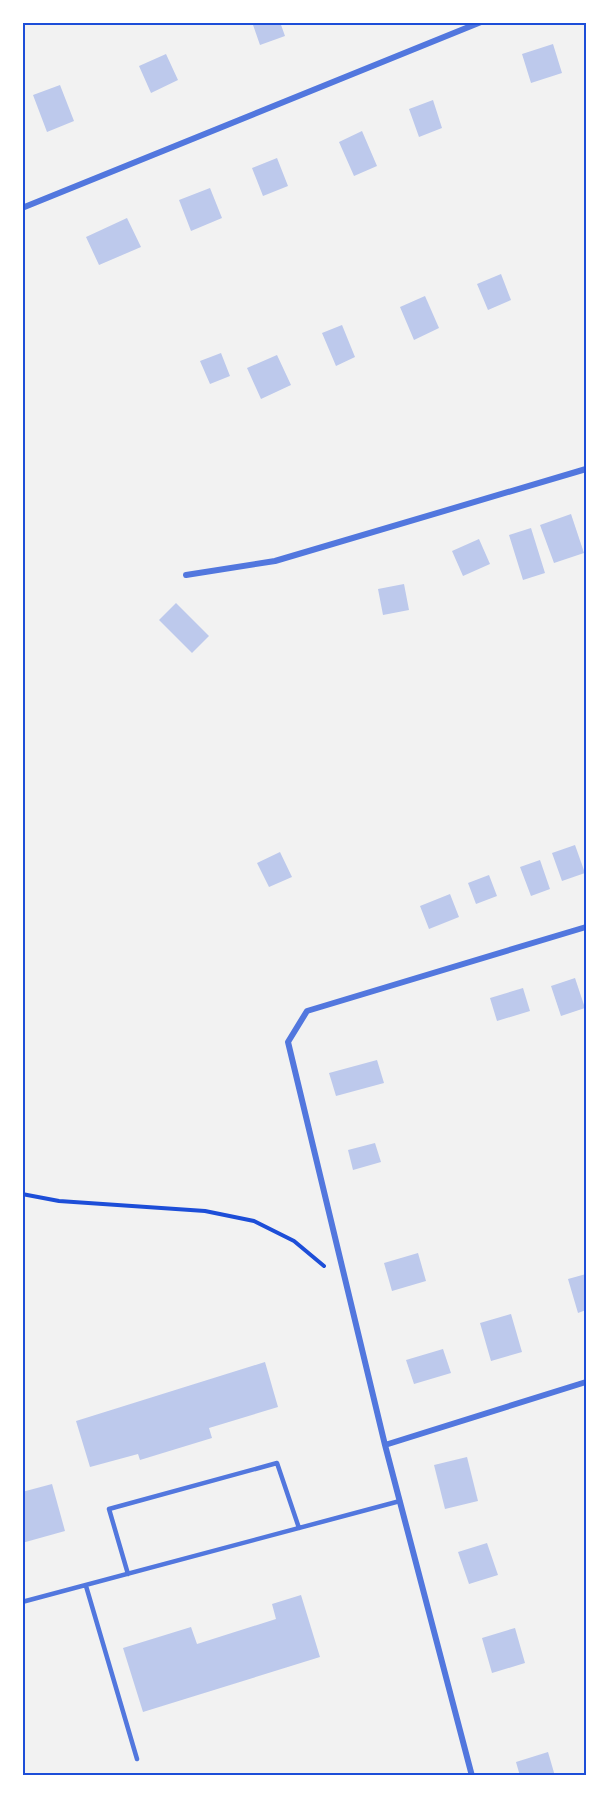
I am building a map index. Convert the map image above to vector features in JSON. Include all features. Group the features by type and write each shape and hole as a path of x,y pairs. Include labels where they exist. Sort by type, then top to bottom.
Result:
{"street":[{"path":"22,208 482,22"},
{"path":"186,575 275,561 586,468"},
{"path":"472,1776 385,1445 288,1042 307,1011 586,927"},
{"path":"385,1445 586,1382"}],"lane":[{"path":"128,1574 109,1509 277,1463 299,1528"},
{"path":"22,1602 400,1501"},
{"path":"86,1586 137,1759"}],"path":[{"path":"22,1194 59,1201 205,1211 254,1221 294,1241 346,1285"}],"building":[{"path":"252,22 280,22 285,36 260,45"},
{"path":"553,44 562,73 531,83 522,54"},
{"path":"166,54 178,80 151,93 139,66"},
{"path":"60,85 74,121 47,132 33,95"},
{"path":"433,100 442,128 419,137 409,109"},
{"path":"362,131 377,166 354,176 339,142"},
{"path":"277,158 288,186 263,196 252,168"},
{"path":"210,188 222,218 191,231 179,200"},
{"path":"127,218 141,247 99,265 86,237"},
{"path":"501,274 511,300 488,310 477,284"},
{"path":"425,296 439,328 414,340 400,307"},
{"path":"342,325 355,357 336,366 322,333"},
{"path":"221,353 230,376 210,384 200,361"},
{"path":"277,355 291,385 261,399 247,368"},
{"path":"571,514 584,553 554,563 540,525"},
{"path":"531,528 545,573 523,580 509,535"},
{"path":"479,539 490,564 463,576 452,551"},
{"path":"404,584 409,610 383,615 378,589"},
{"path":"176,603 209,636 192,653 159,620"},
{"path":"575,845 585,873 562,881 552,853"},
{"path":"280,852 292,877 269,887 257,863"},
{"path":"540,860 550,889 531,896 520,867"},
{"path":"489,875 497,896 476,904 468,883"},
{"path":"450,894 459,917 429,929 420,906"},
{"path":"575,978 585,1008 561,1016 551,986"},
{"path":"523,988 530,1011 497,1021 490,998"},
{"path":"377,1060 384,1083 336,1096 329,1073"},
{"path":"375,1143 381,1162 353,1170 348,1150"},
{"path":"418,1253 426,1281 392,1291 384,1263"},
{"path":"586,1274 586,1310 578,1313 568,1279"},
{"path":"511,1314 522,1352 491,1361 480,1323"},
{"path":"443,1349 451,1373 414,1384 406,1360"},
{"path":"265,1362 278,1407 209,1428 212,1438 140,1460 138,1454 90,1467 76,1421"},
{"path":"467,1457 478,1501 445,1509 434,1465"},
{"path":"52,1484 65,1531 22,1543 22,1492"},
{"path":"487,1543 498,1575 469,1584 458,1552"},
{"path":"301,1595 320,1657 143,1712 123,1648 191,1627 197,1644 276,1619 272,1604"},
{"path":"515,1628 525,1663 492,1673 482,1638"},
{"path":"548,1752 555,1776 520,1776 516,1762"}]}
